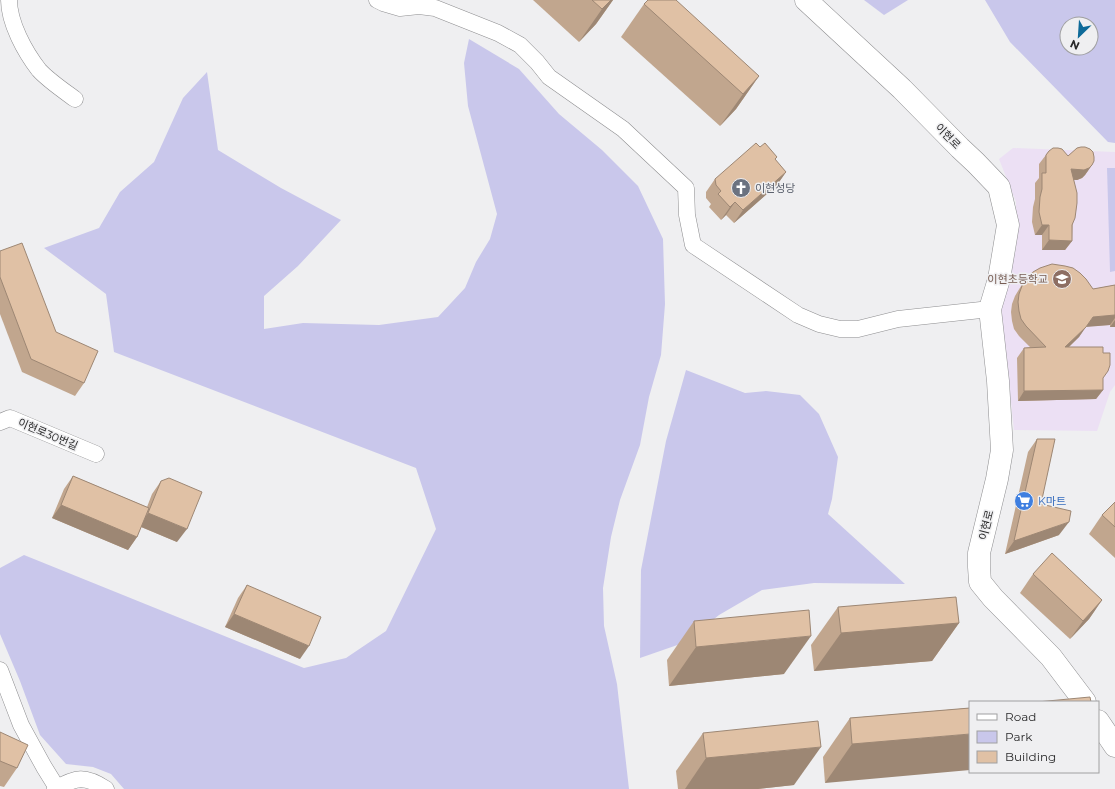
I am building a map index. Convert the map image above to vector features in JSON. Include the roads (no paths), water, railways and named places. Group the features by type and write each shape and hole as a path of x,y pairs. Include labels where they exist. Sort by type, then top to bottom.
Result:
{"street":[{"path":"9,0 12,18 18,35 27,52 40,71 75,99"},
{"path":"377,0 400,8 418,6 435,8 498,33 520,45 549,76 622,130 686,188 687,215 692,245 798,315 819,324 840,329 858,329 898,319 990,309"},
{"name":"이현로","path":"806,0 902,89 999,187 1008,225 999,279 990,309 998,381 1002,450 997,479 979,553 978,567 980,582 993,598 1051,657 1084,701"},
{"name":"이현로30번길","path":"0,422 10,418 96,454"},
{"path":"0,670 21,725 56,788 71,780 84,779 96,783 106,789"},
{"path":"1099,722 1115,746"}],"place":[{"name":"이현성당","path":"741,188"},
{"name":"이현초등학교","path":"1062,279"},
{"name":"K마트","path":"1024,501"}]}
